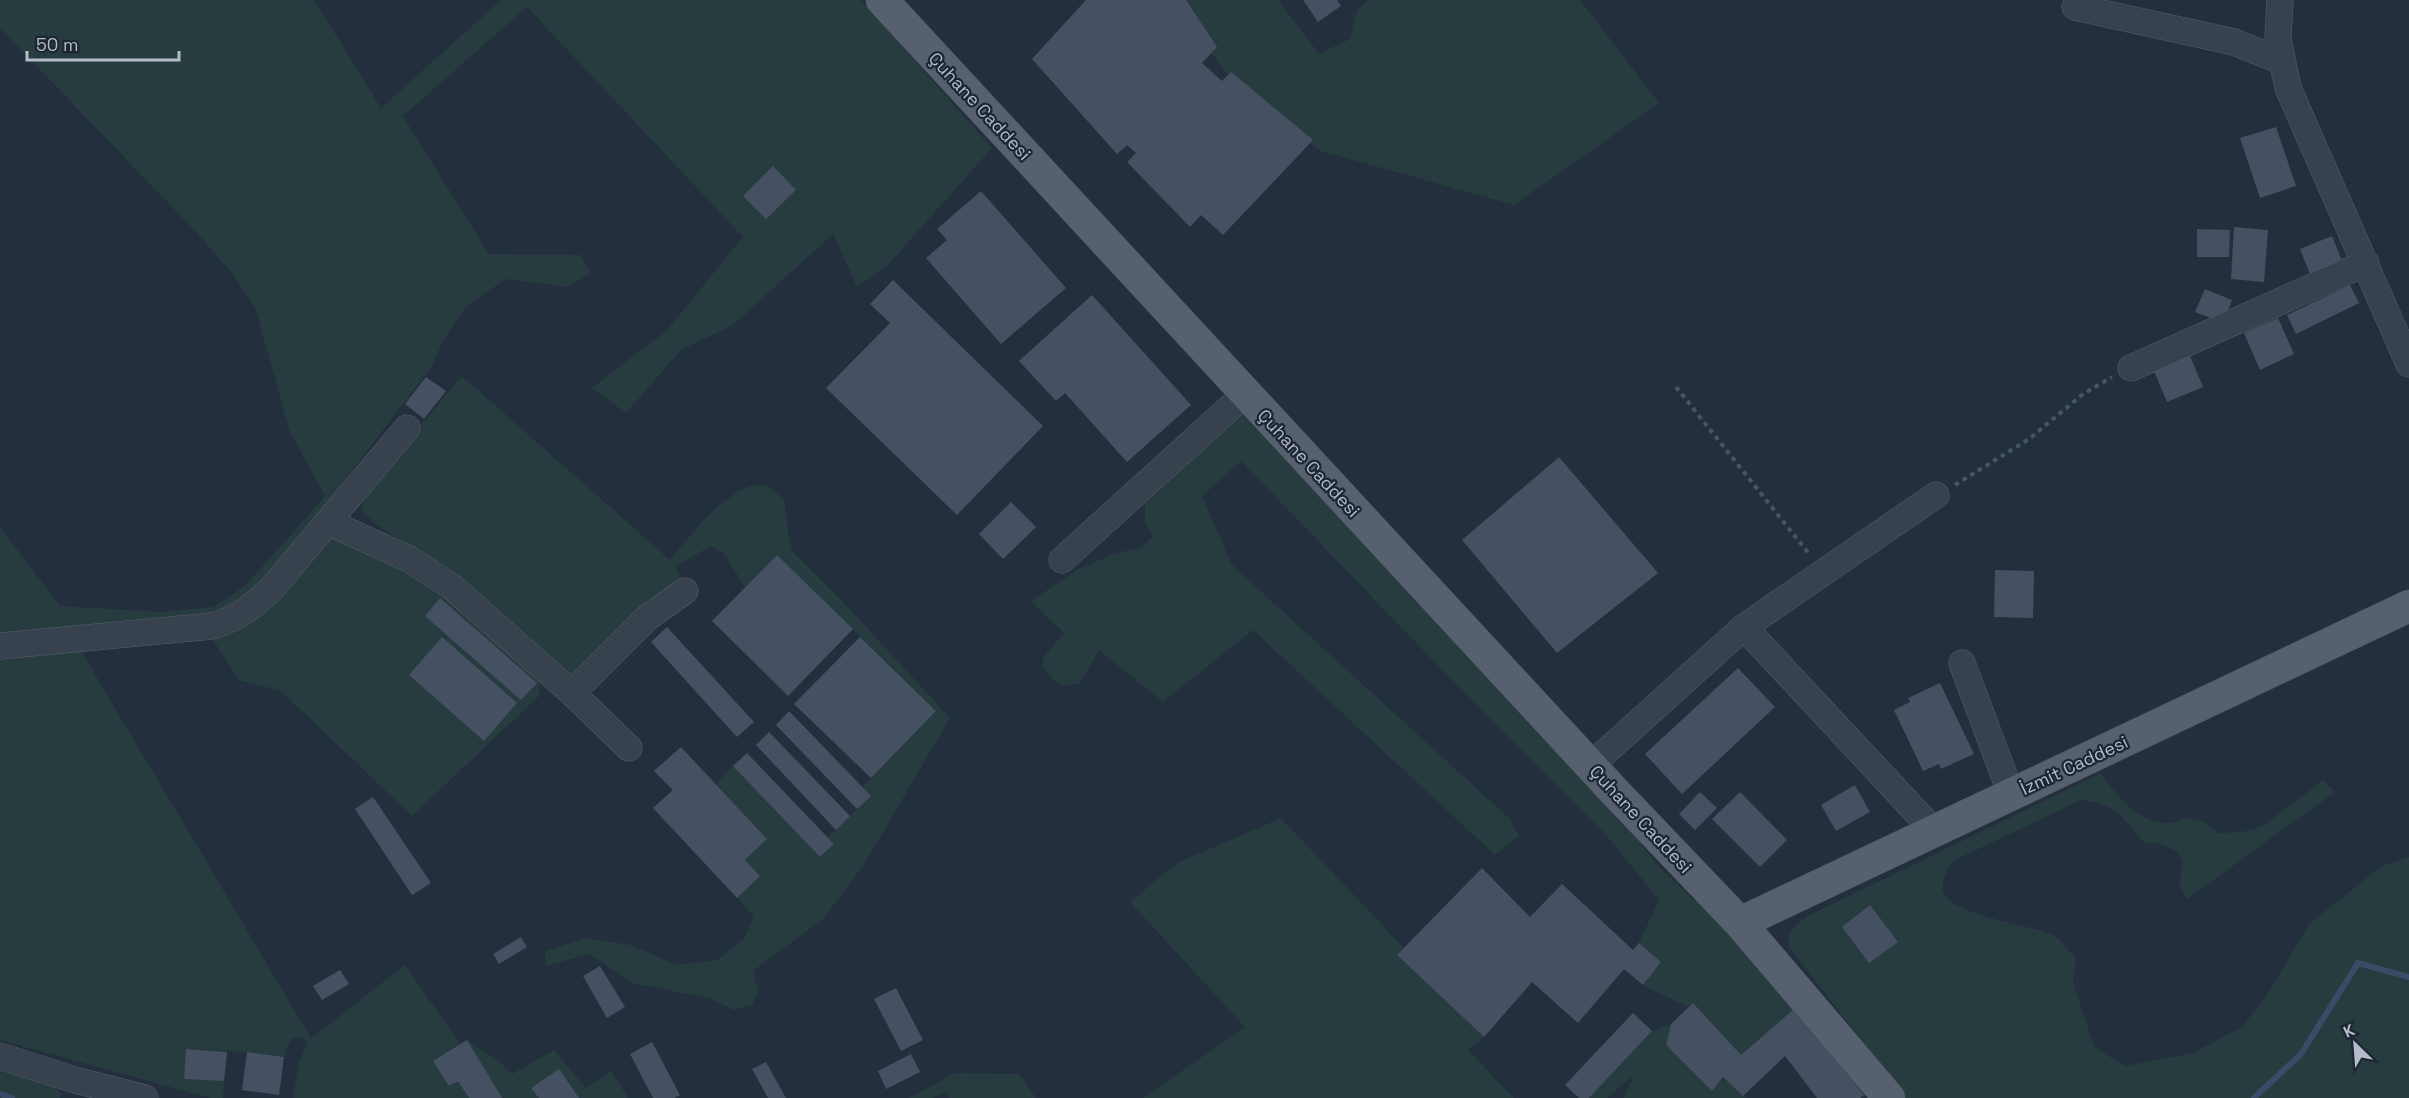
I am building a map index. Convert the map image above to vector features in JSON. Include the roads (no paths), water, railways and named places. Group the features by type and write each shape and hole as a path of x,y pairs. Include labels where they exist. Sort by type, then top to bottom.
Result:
{"main road":[{"name":"Çuhane Caddesi","path":"882,0 1590,766 1740,923 1889,1098"},
{"name":"İzmit Caddesi","path":"1740,923 2409,606"}],"street":[{"path":"2280,0 2278,39 2288,88 2409,364"},
{"path":"2075,7 2234,42 2281,61"},
{"path":"2131,368 2366,263"},
{"path":"1062,560 1245,394"},
{"path":"0,646 212,626 234,619 258,602 273,587 407,428"},
{"path":"1590,766 1744,627 1936,495"},
{"path":"328,522 409,559 451,586 572,693 629,748"},
{"path":"572,693 647,618 685,591"},
{"path":"1744,627 1934,831"},
{"path":"1962,663 2011,794"},
{"path":"0,1056 75,1080 145,1098"}],"waterway":[{"path":"2254,1098 2301,1054 2358,963 2409,977"},
{"path":"0,1094 12,1098"}]}
